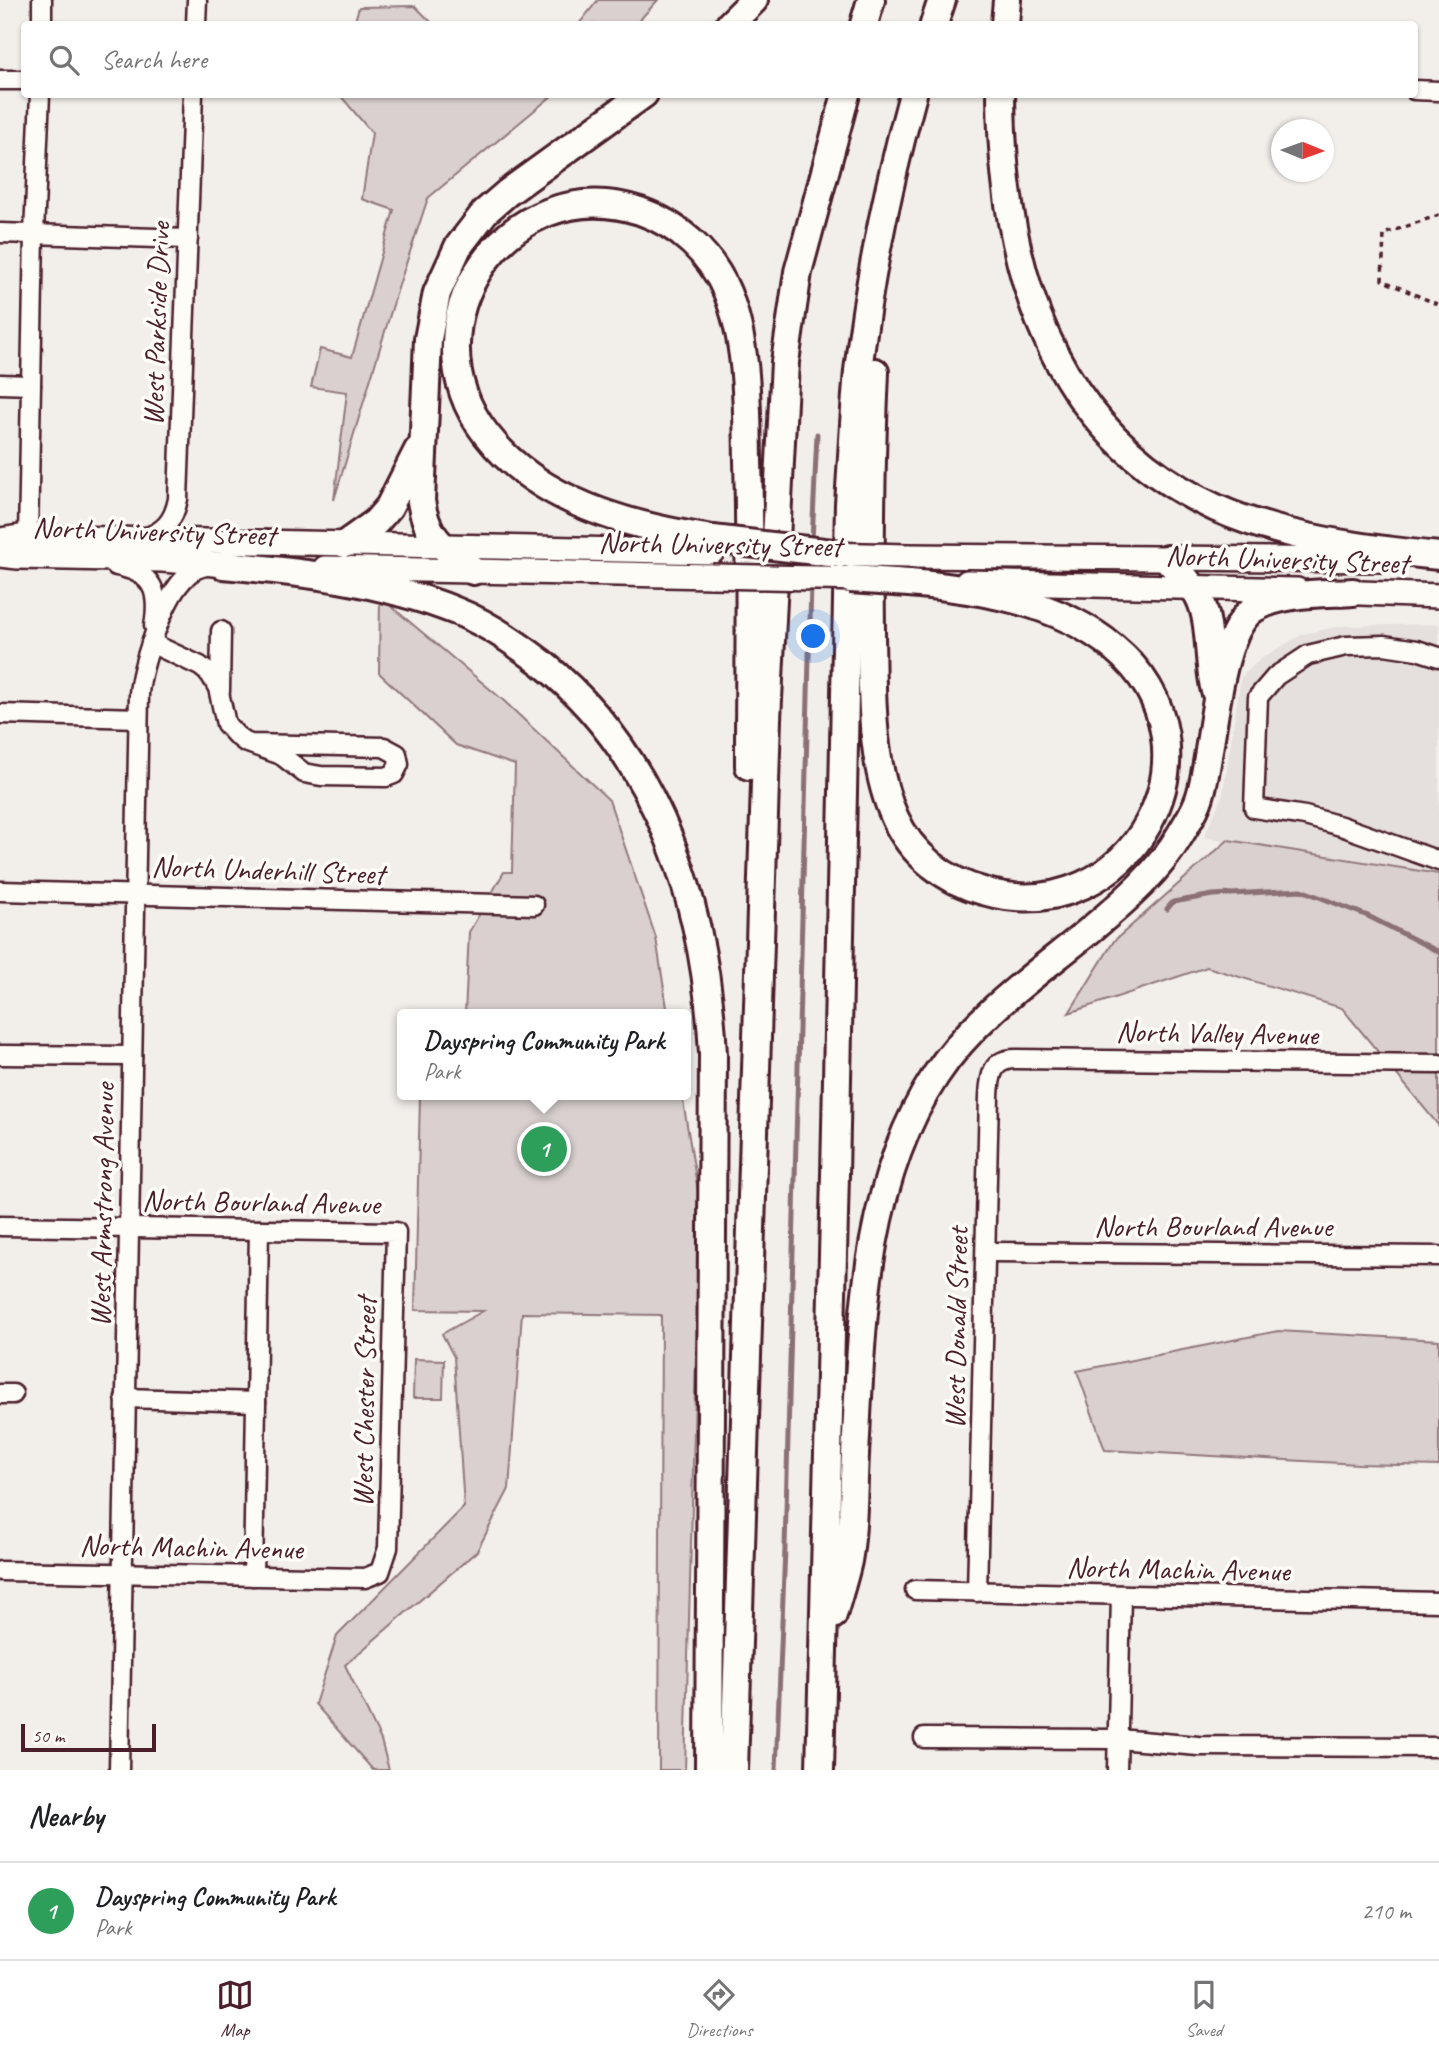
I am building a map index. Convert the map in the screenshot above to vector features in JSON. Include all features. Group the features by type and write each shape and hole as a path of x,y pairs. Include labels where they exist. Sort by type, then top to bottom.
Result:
{"highway":[{"path":"733,21 754,0"},
{"path":"865,21 871,0"},
{"path":"935,21 942,0"},
{"path":"1005,21 1007,0"},
{"path":"473,571 434,537 424,516 421,491 426,355 434,305 446,272 465,236 485,212 638,98"},
{"path":"734,1770 767,719 785,362 798,272 845,98"},
{"path":"820,1770 849,504 863,335 893,167 912,98"},
{"path":"1001,98 1007,199 1017,252 1030,299 1062,369 1080,397 1109,431 1167,481 1218,509 1333,541 1439,558"},
{"path":"753,1197 748,829 750,506 743,366 735,316 720,278 704,254 675,229 650,215 598,204 548,213 516,229 499,242 479,268 465,294 459,317 456,345 458,373 468,404 479,424 500,450 520,468 572,500 620,519 713,545 845,566 909,582 1009,599 1071,621 1115,649 1142,679 1154,699 1162,724 1165,776 1158,805 1131,850 1105,874 1072,890 1038,898 1012,898 968,887 938,870 916,849 895,819 886,792 879,758 873,698 870,523 877,327 893,167"},
{"path":"345,544 376,522 389,507 422,442"},
{"path":"1167,559 1192,586 1203,609 1210,674 1216,696"},
{"path":"220,564 327,575 376,585 458,611 494,630 544,665 592,709 640,776 664,827 700,936 709,987 713,1054 709,1770"},
{"path":"824,1651 849,1559 862,1334 869,1270 886,1194 909,1125 936,1075 964,1039 997,1006 1125,900 1158,866 1178,838 1199,800 1207,767 1216,696 1234,634 1250,613 1270,602 1286,598 1353,592"}],"main road":[{"name":"North University Street","path":"0,540 28,537 143,538 443,547 713,545"},
{"name":"North University Street","path":"0,555 220,564 712,576 845,566 908,556 1439,558"},
{"name":"North University Street","path":"909,582 1192,586 1439,596"}],"street":[{"path":"42,21 43,0"},
{"path":"196,21 197,0"},
{"path":"0,80 21,80"},
{"path":"1418,90 1439,91"},
{"path":"28,537 34,234 40,98"},
{"name":"West Parkside Drive","path":"143,538 161,531 171,519 178,499 193,98"},
{"path":"0,233 187,239"},
{"path":"0,384 31,385"},
{"name":"West Armstrong Avenue","path":"74,558 131,569 144,575 156,595 151,643 142,675 138,718 119,1770"},
{"name":"West Armstrong Avenue","path":"151,643 179,584 196,569 220,564"},
{"path":"220,631 219,692 222,713 226,724 239,738 253,744 281,755 300,772 314,775 389,776 394,774 399,764 398,756 393,750 379,747 253,744"},
{"path":"151,643 204,669 215,680 219,692"},
{"path":"1439,657 1417,650 1384,645 1346,646 1308,655 1276,676 1258,697 1254,808 1305,816 1359,831 1439,861"},
{"path":"0,714 138,718"},
{"name":"North Underhill Street","path":"0,891 534,905"},
{"path":"0,1055 132,1056"},
{"name":"North Valley Avenue","path":"995,1066 1004,1060 1016,1059 1439,1064"},
{"name":"West Donald Street","path":"977,1592 989,1096 990,1075 995,1066"},
{"name":"North Bourland Avenue","path":"0,1226 396,1232"},
{"path":"253,1576 259,1230"},
{"name":"West Chester Street","path":"380,1572 388,1548 396,1232"},
{"name":"North Bourland Avenue","path":"987,1252 1439,1256"},
{"path":"125,1398 256,1402"},
{"name":"North Machin Avenue","path":"0,1571 365,1578 380,1572"},
{"name":"North Machin Avenue","path":"915,1590 1439,1602"},
{"path":"1117,1770 1121,1595"},
{"path":"924,1738 1118,1739 1198,1746 1439,1747"}],"path":[{"path":"1439,215 1384,234 1382,280 1439,305"}],"shaded area":[{"path":"598,0 658,0 639,21 581,21"},
{"path":"415,6 430,21 355,21 359,7"},
{"path":"343,98 549,98 428,198 334,500 347,392 311,387 320,349 352,357 394,210 362,199 372,133"},
{"path":"380,597 503,700 609,800 656,938 667,1009 465,1009 469,932 504,872 512,872 515,765 456,745 379,673"},
{"path":"1439,624 1439,874 1204,837 1223,794 1241,677 1263,657 1303,634 1341,626"},
{"path":"1228,840 1439,874 1439,1126 1342,1008 1207,967 1069,1013 1114,941"},
{"path":"420,1100 683,1100 700,1203 685,1770 659,1770 661,1315 522,1313 509,1489 477,1551 345,1665 381,1740 389,1770 373,1770 315,1704 337,1636 464,1507 454,1357 442,1334 483,1311 415,1310"},
{"path":"1278,1331 1439,1340 1439,1466 1105,1450 1077,1371"},
{"path":"414,1359 444,1360 443,1398 413,1398"}],"waterway":[{"path":"812,542 817,434"},
{"path":"776,1770 785,1548 811,584"},
{"path":"1167,909 1173,902 1213,895 1301,890 1368,916 1439,952"}],"place":[{"name":"Dayspring Community Park","path":"544,1149"}]}
